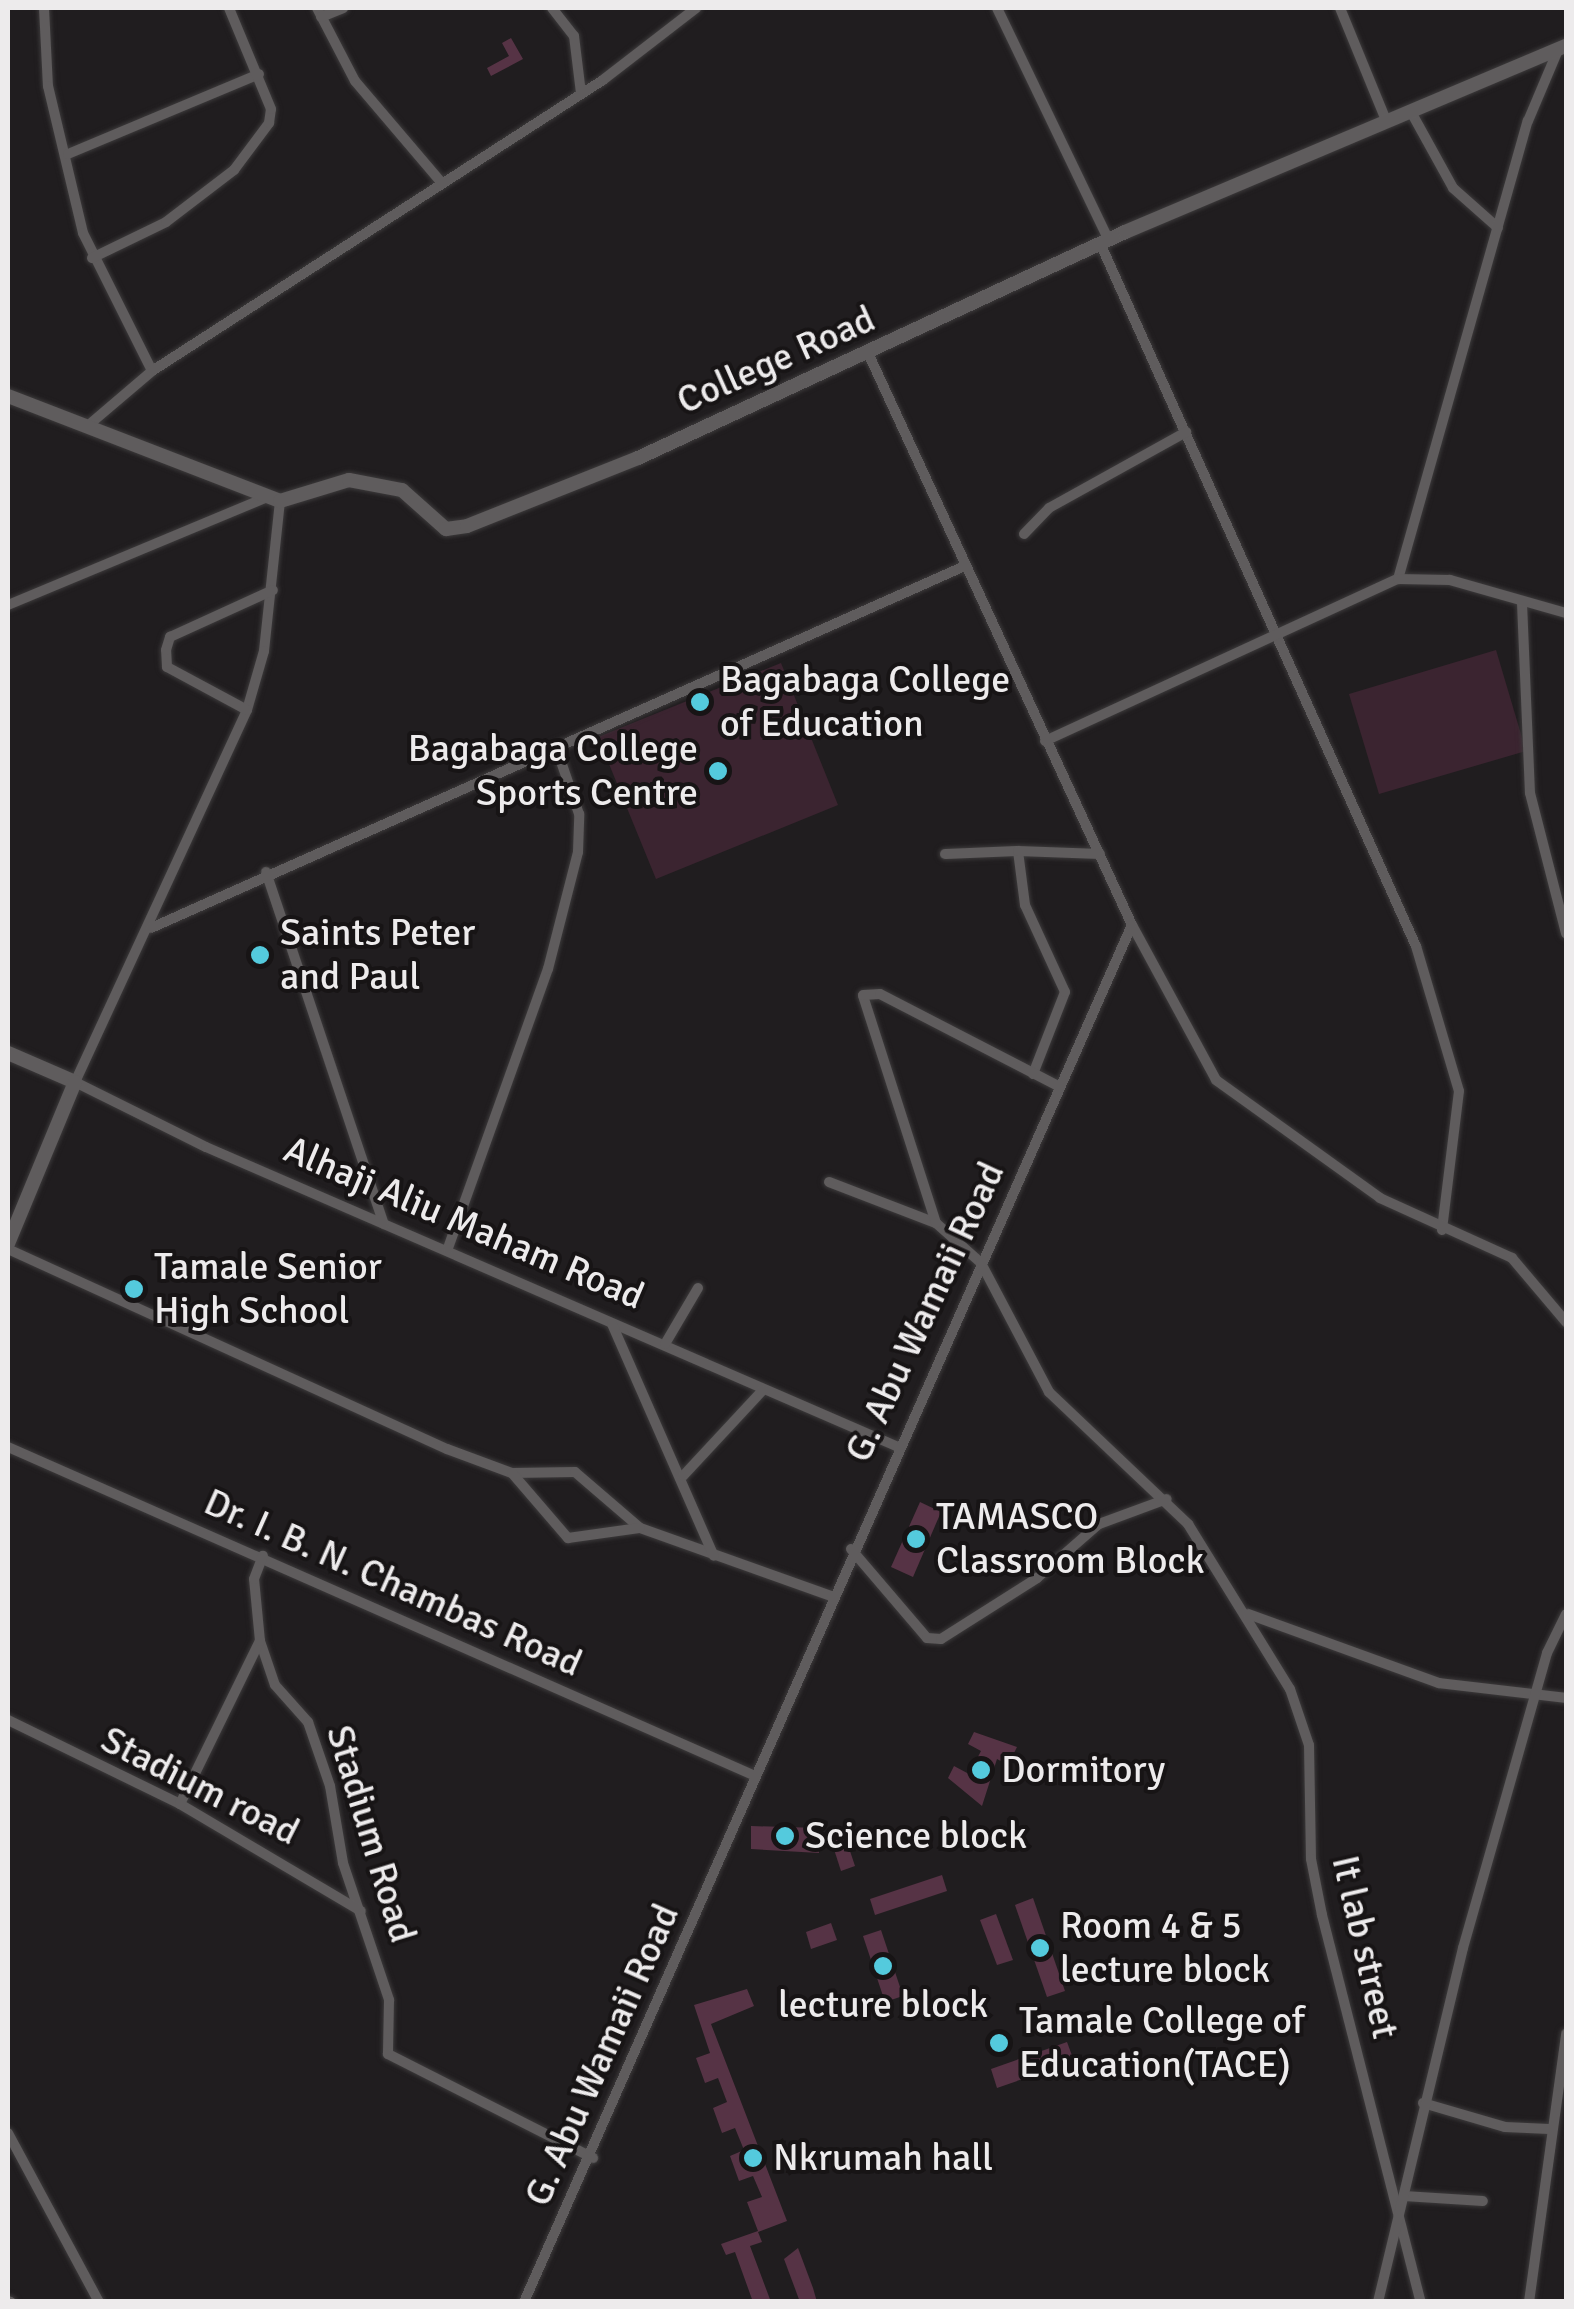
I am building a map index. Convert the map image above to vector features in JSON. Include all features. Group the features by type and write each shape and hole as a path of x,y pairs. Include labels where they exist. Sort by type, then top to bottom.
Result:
{"street":[{"path":"44,8 48,86 92,258 152,371"},
{"path":"92,258 166,222 234,170 272,115 259,74 229,8"},
{"path":"343,8 319,12 355,81 440,182"},
{"path":"552,8 574,36 581,92"},
{"path":"997,8 1416,946 1458,1092 1442,1230"},
{"path":"1340,8 1386,120"},
{"path":"92,423 152,371 581,92 701,9"},
{"path":"1398,579 1498,228 1562,48"},
{"name":"College Road","path":"275,498 349,480 402,490 446,529 467,526 868,355 1104,241 1562,48"},
{"path":"68,154 259,74"},
{"path":"1410,110 1453,188 1498,228"},
{"path":"868,355 1132,925 1216,1080 1380,1198 1442,1230 1512,1258 1566,1322"},
{"path":"8,396 92,423 275,498"},
{"path":"1024,534 1049,508 1186,432"},
{"path":"275,498 273,590 247,710 151,928 75,1082 8,1246 512,1473 568,1538 640,1528"},
{"path":"8,605 275,498"},
{"path":"151,928 266,872 965,566"},
{"path":"1046,741 1398,579 1450,580 1566,613"},
{"path":"247,710 167,667 166,650 170,637 273,590"},
{"path":"1522,603 1530,793 1566,933"},
{"path":"448,1248 544,980 578,852 579,814 556,748"},
{"path":"945,854 1018,850 1100,854"},
{"path":"1018,850 1025,904 1064,992 1033,1074"},
{"path":"266,872 384,1224"},
{"name":"G. Abu Wamaii Road","path":"524,2302 593,2158 896,1446 1132,925"},
{"path":"936,1223 863,995 880,994 1058,1086"},
{"name":"Alhaji Aliu Maham Road","path":"8,1053 384,1224 448,1248 612,1324 896,1446"},
{"path":"829,1182 936,1223"},
{"name":"It lab street","path":"936,1223 981,1263 1070,1419 1167,1499 1248,1614 1302,1719 1315,1878 1402,2201 1421,2302"},
{"path":"666,1344 698,1288"},
{"path":"612,1324 684,1476 714,1556"},
{"path":"684,1476 763,1390"},
{"name":"Dr. I. B. N. Chambas Road","path":"8,1447 753,1775"},
{"path":"512,1473 575,1472 640,1528 831,1596"},
{"path":"851,1549 927,1638 941,1639 1037,1578 1099,1524 1167,1499"},
{"name":"Stadium Road","path":"263,1556 254,1579 260,1641 275,1685 308,1722 389,2000 391,2057 593,2158"},
{"path":"1248,1614 1438,1683 1535,1690 1566,1698"},
{"path":"1378,2302 1424,2103 1535,1690 1566,1614"},
{"path":"180,1804 260,1641"},
{"name":"Stadium road","path":"8,1720 180,1804 361,1911"},
{"path":"1530,2302 1550,2129 1566,2034"},
{"path":"1424,2103 1505,2127 1550,2129"},
{"path":"8,2133 99,2302"},
{"path":"1402,2201 1483,2201"}],"shaded area":[{"path":"1496,650 1526,751 1379,794 1349,694"},
{"name":"Bagabaga College Sports Centre","path":"781,663 838,805 656,879 598,737"}],"building":[{"path":"511,38 523,59 491,76 487,68 509,56 502,43"},
{"name":"TAMASCO Classroom Block","path":"920,1502 941,1512 913,1577 891,1567"},
{"name":"Dormitory","path":"974,1732 1017,1747 1008,1765 997,1759 982,1806 948,1778 954,1766 969,1774 981,1751 968,1744"},
{"name":"Science block","path":"751,1826 819,1828 819,1853 751,1849"},
{"path":"845,1836 855,1866 841,1871 831,1840"},
{"name":"lecture block","path":"942,1875 947,1891 875,1915 870,1899"},
{"name":"Room 4 & 5 lecture block","path":"1033,1898 1065,1991 1047,1997 1015,1905"},
{"path":"996,1914 1013,1960 997,1965 980,1920"},
{"path":"831,1923 837,1940 811,1949 806,1932"},
{"name":"lecture block","path":"881,1930 903,1996 885,2002 863,1936"},
{"path":"747,1989 754,2006 711,2024 787,2221 758,2232 762,2242 750,2246 771,2302 753,2302 735,2252 726,2255 721,2244 758,2231 747,2202 762,2197 753,2176 739,2181 730,2156 744,2150 735,2128 722,2133 713,2108 727,2102 718,2078 705,2083 696,2058 710,2053 694,2005"},
{"name":"lecture block","path":"1067,2042 1074,2061 997,2088 991,2069"},
{"path":"798,2248 817,2302 800,2302 784,2259"}],"place":[{"name":"Bagabaga College of Education","path":"700,702"},
{"name":"Bagabaga College Sports Centre","path":"718,771"},
{"name":"Saints Peter and Paul","path":"260,955"},
{"name":"Tamale Senior High School","path":"134,1289"},
{"name":"TAMASCO Classroom Block","path":"916,1539"},
{"name":"Dormitory","path":"981,1770"},
{"name":"Science block","path":"785,1836"},
{"name":"Room 4 & 5 lecture block","path":"1040,1948"},
{"name":"lecture block","path":"883,1966"},
{"name":"Tamale College of Education(TACE)","path":"999,2043"},
{"name":"Nkrumah hall","path":"753,2158"}]}
